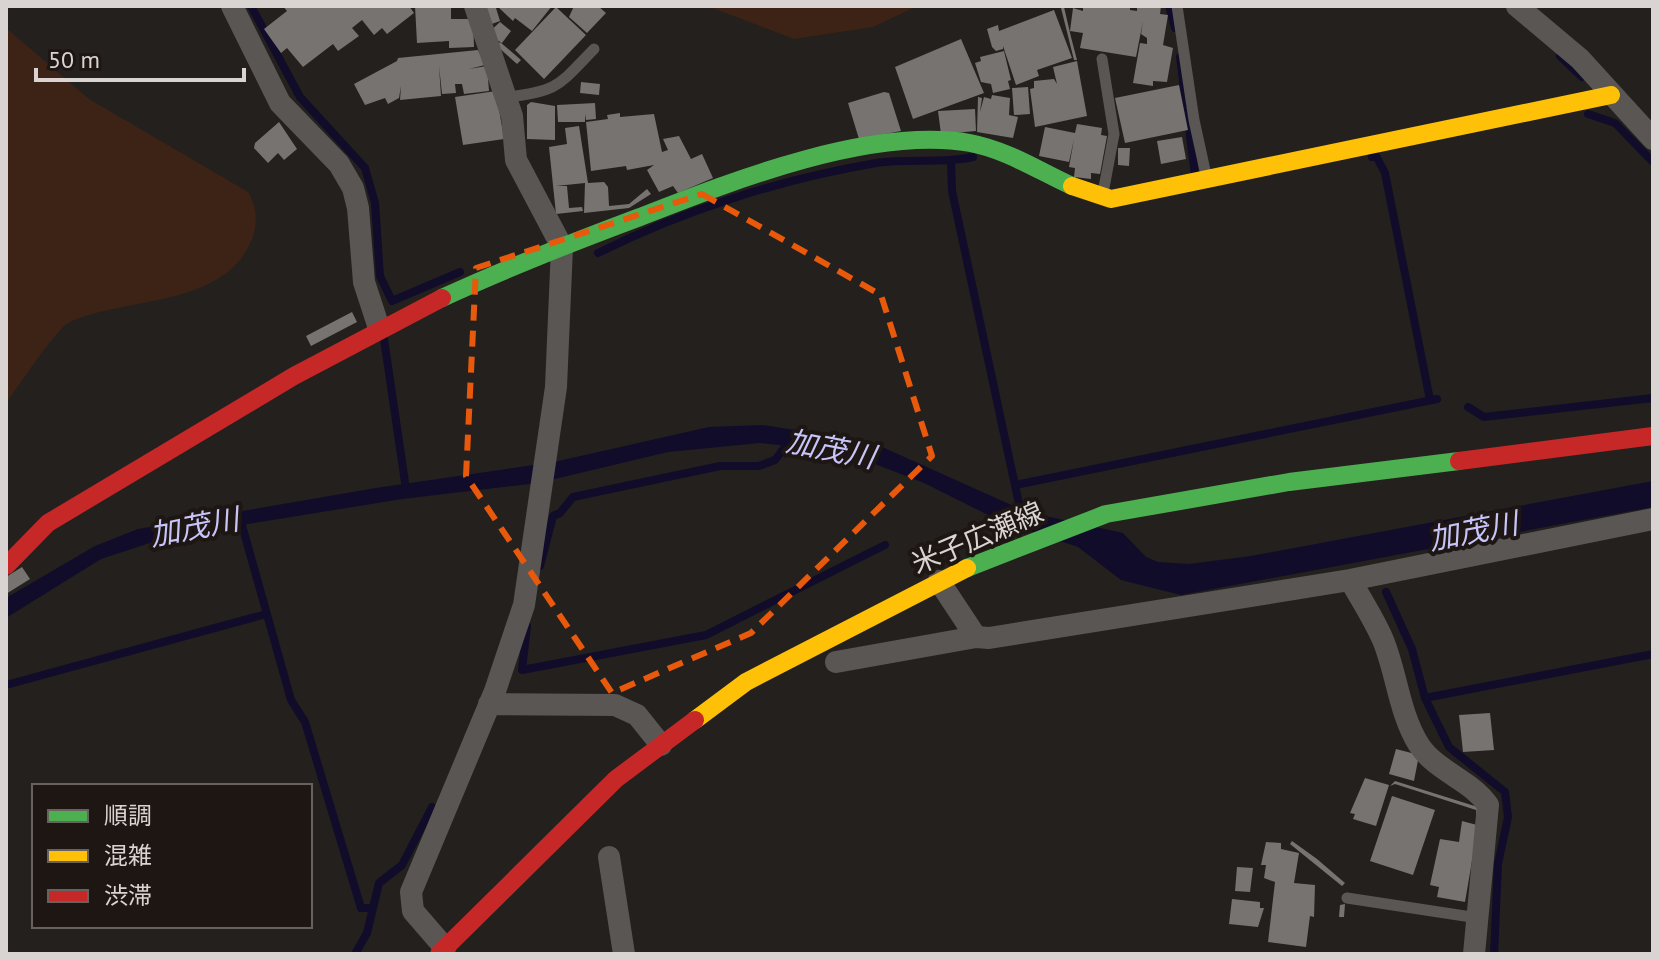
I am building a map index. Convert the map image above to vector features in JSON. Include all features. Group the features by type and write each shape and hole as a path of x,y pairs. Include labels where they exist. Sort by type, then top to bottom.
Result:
{"street":[{"path":"232,6 280,103 339,164 353,188 364,282 379,328"},
{"path":"442,951 413,911 411,892 489,704 524,605 556,387 562,247 516,160 507,97 475,6"},
{"path":"1517,6 1580,59 1653,139"},
{"path":"6,566 48,523 379,328 562,247 719,186 838,153 903,143 949,141 986,144 1021,158 1077,190 1111,199 1611,95"},
{"name":"米子広瀬線","path":"442,951 616,779 661,745 746,682 939,581 1106,514 1289,482 1653,436"},
{"path":"836,662 976,637 989,638 1350,580 1653,519"},
{"path":"1350,580 1383,641 1400,702 1418,744 1437,767 1482,797 1488,805 1474,954"},
{"path":"939,581 976,637"},
{"path":"489,704 615,705 637,715 661,745"},
{"path":"609,857 624,954"}],"lane":[{"path":"1177,6 1194,120 1207,179"},
{"path":"507,97 542,94 556,88 594,49"},
{"path":"1102,59 1114,134 1102,197"},
{"path":"1347,898 1478,918"}],"highlighted area":[{"path":"702,194 881,295 932,456 751,633 612,693 466,476 476,268"}],"shaded area":[{"path":"707,6 917,6 873,27 794,39"},
{"path":"6,28 89,99 248,192 256,221 252,239 239,261 220,277 198,289 93,314 64,326 6,403"}],"water":[{"name":"加茂川","path":"763,425 871,442 1027,512 1123,533 1146,557 1158,562 1189,564 1251,556 1653,481 1653,507 1181,595 1121,580 1078,547 1002,522 924,483 862,459 808,448 760,443 668,452 538,483 402,499 168,537 101,559 6,618 6,598 95,546 138,529 376,488 554,462 709,427"}],"building":[{"path":"283,6 409,6 414,13 387,34 382,28 374,35 362,20 352,28 359,36 338,51 333,44 303,67 287,48 281,53 264,29 287,11"},
{"path":"415,6 451,6 451,19 473,19 474,47 449,48 449,41 417,43"},
{"path":"480,6 496,8 500,21 486,26"},
{"path":"497,6 552,6 532,31 515,18 513,21"},
{"path":"574,6 598,6 606,13 587,33 569,17"},
{"path":"1083,6 1130,6 1130,10 1137,11 1137,6 1161,6 1160,14 1168,15 1163,45 1173,48 1167,82 1153,81 1153,86 1133,83 1140,43 1147,44 1147,38 1141,34 1143,21 1136,57 1080,48 1083,33 1070,31 1073,8 1083,11"},
{"path":"556,7 586,35 544,79 515,50"},
{"path":"1064,7 1077,60 1074,60 1061,8"},
{"path":"1054,10 1072,58 1037,70 1039,76 1016,85 1003,46 1003,49 996,51 992,47 987,29 998,25 999,31"},
{"path":"500,22 511,31 502,43 487,34"},
{"path":"961,39 984,93 913,119 895,67"},
{"path":"500,42 521,60 517,64 497,46"},
{"path":"478,50 485,65 469,69 487,66 489,91 464,94 462,84 455,84 456,93 442,94 439,66 441,96 400,100 401,86 399,98 388,104 385,98 365,105 354,84 398,58"},
{"path":"1004,51 1010,89 993,93 991,84 981,82 975,63 981,61 980,57"},
{"path":"1077,61 1087,116 1035,127 1030,89 1034,88 1034,81 1054,79 1057,84 1053,67"},
{"path":"581,82 600,84 599,95 580,93"},
{"path":"1179,85 1188,130 1125,143 1115,98"},
{"path":"1028,87 1030,114 1014,115 1012,88"},
{"path":"496,91 504,139 463,145 455,97"},
{"path":"889,93 901,131 859,139 848,103"},
{"path":"992,95 1010,98 1009,115 1018,117 1013,138 977,132 978,97 982,98 980,112 984,97 991,99"},
{"path":"531,102 555,106 555,140 527,139 527,105"},
{"path":"595,103 596,119 586,120 585,114 585,122 558,122 557,105"},
{"path":"975,109 976,131 941,134 938,111"},
{"path":"620,113 620,117 654,114 662,152 668,150 663,139 679,136 691,159 702,154 713,178 678,193 673,186 659,192 647,170 654,165 627,170 626,166 591,171 586,122 608,119 607,115"},
{"path":"279,122 297,149 284,160 278,153 268,163 254,148 255,143"},
{"path":"1077,124 1102,128 1101,135 1107,136 1100,174 1091,173 1091,179 1074,177 1075,168 1069,167 1074,139 1069,162 1039,156 1045,127 1075,133"},
{"path":"579,126 588,183 604,182 608,187 609,206 629,204 647,189 651,194 629,208 584,213 585,183 556,186 567,186 569,208 582,207 583,211 556,214 549,147 567,144 565,128"},
{"path":"1182,137 1186,159 1161,164 1157,141"},
{"path":"1118,148 1130,148 1129,166 1118,165"},
{"path":"352,312 357,322 311,346 306,336"},
{"path":"22,567 30,579 6,594 6,577"},
{"path":"1490,713 1494,750 1463,752 1459,715"},
{"path":"1396,749 1419,755 1414,781 1389,774"},
{"path":"1365,778 1389,785 1376,826 1353,819 1355,814 1350,813"},
{"path":"1395,781 1481,808 1465,902 1437,897 1439,887 1430,885 1440,839 1459,842 1462,821 1477,825 1476,810 1395,784 1390,786"},
{"path":"1392,796 1435,810 1413,875 1370,861"},
{"path":"1292,841 1345,883 1342,886 1290,844"},
{"path":"1266,842 1281,843 1281,849 1299,853 1294,883 1315,885 1314,917 1310,916 1306,947 1268,942 1275,882 1264,878 1266,865 1261,865"},
{"path":"1237,867 1253,868 1250,892 1235,891"},
{"path":"1232,899 1260,902 1260,908 1264,908 1258,927 1229,924"},
{"path":"1345,904 1344,917 1339,917 1340,905"}],"waterway":[{"path":"251,6 300,97 365,168 375,203 380,276 392,301 460,272"},
{"path":"1169,6 1175,28"},
{"path":"1560,56 1582,77"},
{"path":"1180,57 1195,175"},
{"path":"1588,114 1615,123 1653,162"},
{"path":"1372,157 1376,156 1385,173 1430,400"},
{"path":"598,253 664,223 769,187 876,163 973,157"},
{"path":"951,162 952,191 1022,518"},
{"path":"384,339 406,489"},
{"path":"1468,407 1484,417 1653,398"},
{"path":"1015,485 1437,399"},
{"name":"加茂川","path":"540,566 553,516 560,513 573,497 720,466 759,466 775,460 792,438"},
{"name":"加茂川","path":"240,518 291,700 305,722 361,908 373,908 367,933 355,954"},
{"path":"527,626 522,670 706,635 885,545"},
{"path":"1386,592 1412,649 1425,698 1449,747 1505,792 1508,817 1498,864 1494,954"},
{"path":"6,685 266,614"},
{"path":"1425,698 1653,654"},
{"path":"373,908 379,883 402,865 432,807"}],"traffic: fast":[{"path":"442,298 540,256 716,188 846,149 931,140 970,143 1010,156 1072,186"},
{"path":"967,568 1106,514 1289,482 1459,461"}],"traffic: slow":[{"path":"1072,186 1111,199 1611,95"},
{"path":"695,720 746,682 967,568"}],"traffic: jam":[{"path":"6,566 48,523 294,376 442,298"},
{"path":"1459,461 1653,436"},
{"path":"439,954 616,779 695,720"}]}
